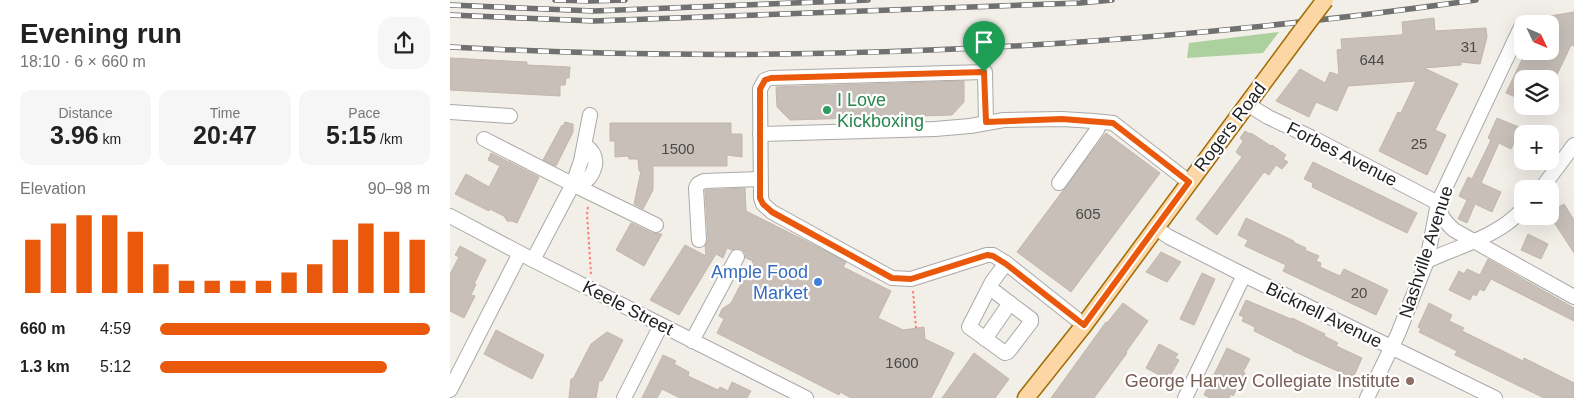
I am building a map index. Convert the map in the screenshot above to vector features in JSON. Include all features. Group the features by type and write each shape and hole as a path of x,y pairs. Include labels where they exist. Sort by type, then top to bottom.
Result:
{"main road":[{"name":"Rogers Road","path":"1026,398 1084,325 1324,0"}],"street":[{"name":"Nashville Avenue","path":"1367,398 1392,348 1427,261 1438,203 1514,42"},
{"path":"986,122 984,72 771,78 765,80 760,89 760,198 763,204 772,212 892,278 911,279 987,255 993,256 1084,325"},
{"name":"Forbes Avenue","path":"1247,104 1268,117 1317,140 1438,203"},
{"path":"450,112 510,116"},
{"path":"533,260 576,186 590,115"},
{"path":"760,134 935,129 970,126 986,122 1062,119 1113,123 1189,182"},
{"path":"1059,183 1097,130 1100,122"},
{"path":"484,139 656,225"},
{"path":"1548,180 1574,145"},
{"path":"699,240 696,188 698,184 704,181 760,179"},
{"path":"1438,203 1441,215 1448,225 1459,234 1474,240 1574,297"},
{"name":"Keele Street","path":"450,216 806,398"},
{"path":"1427,261 1507,224 1514,217"},
{"name":"Bicknell Avenue","path":"1156,228 1169,237 1244,275 1495,398"},
{"path":"450,390 520,253"},
{"path":"692,341 736,257"},
{"path":"990,288 1031,319 1031,322 1008,352 1005,353 969,327 990,288 1006,264"},
{"path":"1185,398 1244,275"},
{"path":"985,339 1010,303"},
{"path":"624,398 660,324"}],"path":[{"path":"591,274 587,214 592,193"},
{"path":"913,289 916,328"}],"green space":[{"path":"1279,32 1263,53 1187,58 1189,43"}],"building":[{"path":"1574,12 1574,46 1571,45 1559,70 1517,70 1522,60 1559,60 1559,15 1556,15"},
{"path":"1434,18 1435,31 1486,28 1487,37 1480,64 1461,62 1461,65 1424,68 1458,84 1435,130 1446,135 1427,175 1379,151 1398,112 1401,113 1416,81 1348,86 1337,111 1316,102 1309,117 1276,101 1300,69 1325,83 1330,72 1339,75 1337,50 1342,49 1341,39 1401,35 1403,34 1402,22"},
{"path":"450,58 527,62 527,65 570,67 569,78 566,78 565,85 560,85 560,96 450,90"},
{"path":"1514,76 1514,96 1506,93"},
{"path":"964,81 964,102 952,115 790,120 777,107 776,87"},
{"path":"1497,118 1514,125 1514,143 1511,149 1499,143 1481,183 1501,192 1492,212 1475,204 1467,223 1458,219 1467,200 1459,196 1468,177 1472,179 1491,140 1488,138"},
{"path":"565,122 573,124 573,132 556,166 543,160"},
{"path":"610,123 731,123 731,134 742,134 742,157 727,155 727,166 653,166 653,190 643,209 634,204 641,171 639,171 638,159 629,159 628,156 615,157 615,141 610,141"},
{"path":"1245,131 1272,145 1286,155 1283,159 1288,162 1282,169 1276,165 1269,175 1264,172 1217,235 1196,219 1242,157 1236,152 1243,141 1240,138"},
{"path":"1106,133 1160,173 1071,292 1017,252"},
{"path":"491,153 539,177 517,223 507,221 504,216 490,209 489,211 455,194 466,174 489,187 500,166 488,160"},
{"path":"1313,162 1417,213 1407,233 1312,187 1313,183 1304,179"},
{"path":"745,188 746,211 846,262 843,267 891,291 878,318 903,330 924,327 925,339 954,353 931,398 851,398 840,392 839,395 717,333 724,319 719,316 722,309 731,303 753,261 746,258 745,253 741,249 736,248 732,250 727,248 723,258 716,254 679,315 650,300 685,245 706,256 705,246 708,240 705,190"},
{"path":"1564,204 1574,220 1574,253 1556,225 1559,225 1559,207"},
{"path":"1246,218 1294,241 1306,248 1305,250 1319,256 1316,261 1321,263 1320,267 1340,276 1344,269 1388,290 1376,315 1283,271 1286,265 1245,246 1248,240 1238,235"},
{"path":"631,223 652,233 662,234 644,266 616,250"},
{"path":"1528,234 1548,244 1541,259 1521,250"},
{"path":"460,246 486,260 474,284 476,284 471,295 475,296 464,318 450,311 450,274 459,257 455,255"},
{"path":"1161,252 1181,262 1167,282 1146,272"},
{"path":"1488,259 1574,308 1574,321 1491,279 1484,291 1480,289 1476,296 1473,294 1470,300 1449,290 1459,271 1464,274 1467,269 1480,275"},
{"path":"1202,273 1215,279 1194,325 1180,319"},
{"path":"1246,300 1292,318 1325,334 1324,336 1338,343 1336,346 1362,358 1353,378 1254,331 1255,327 1242,321 1244,317 1239,315"},
{"path":"1123,303 1148,321 1094,398 1051,398 1106,322"},
{"path":"1429,303 1452,315 1449,321 1464,328 1462,331 1523,361 1524,358 1574,383 1574,398 1544,398 1455,355 1457,351 1419,332 1421,329 1418,327"},
{"path":"496,330 544,355 532,379 484,354"},
{"path":"607,332 623,340 602,381 599,381 596,398 569,398 571,379 573,379 591,344"},
{"path":"1159,344 1178,354 1175,358 1179,360 1171,374 1168,373 1165,378 1146,368"},
{"path":"1227,348 1250,359 1233,396 1231,394 1229,398 1210,398 1204,395"},
{"path":"974,353 1009,379 995,398 942,398"},
{"path":"663,355 676,361 674,364 689,372 688,376 718,390 720,387 728,391 732,382 751,391 747,398 680,398 662,389 657,398 642,398"}],"railway":[{"path":"555,0 625,0"},
{"path":"450,5 594,11 868,0"},
{"path":"450,15 594,21 1080,3 1112,0"},
{"path":"450,47 707,54 836,53 964,49 1093,41 1221,30 1349,17 1476,0"}],"place":[{"name":"I Love Kickboxing","path":"827,110"},
{"name":"Ample Food Market","path":"818,282"},
{"name":"George Harvey Collegiate Institute","path":"1410,381"}],"route":[{"path":"984,72 986,122 1062,119 1113,123 1189,182 1084,325 993,256 987,255 911,279 892,278 772,212 763,204 760,198 760,89 761,84 765,80 771,78 984,72"}]}
